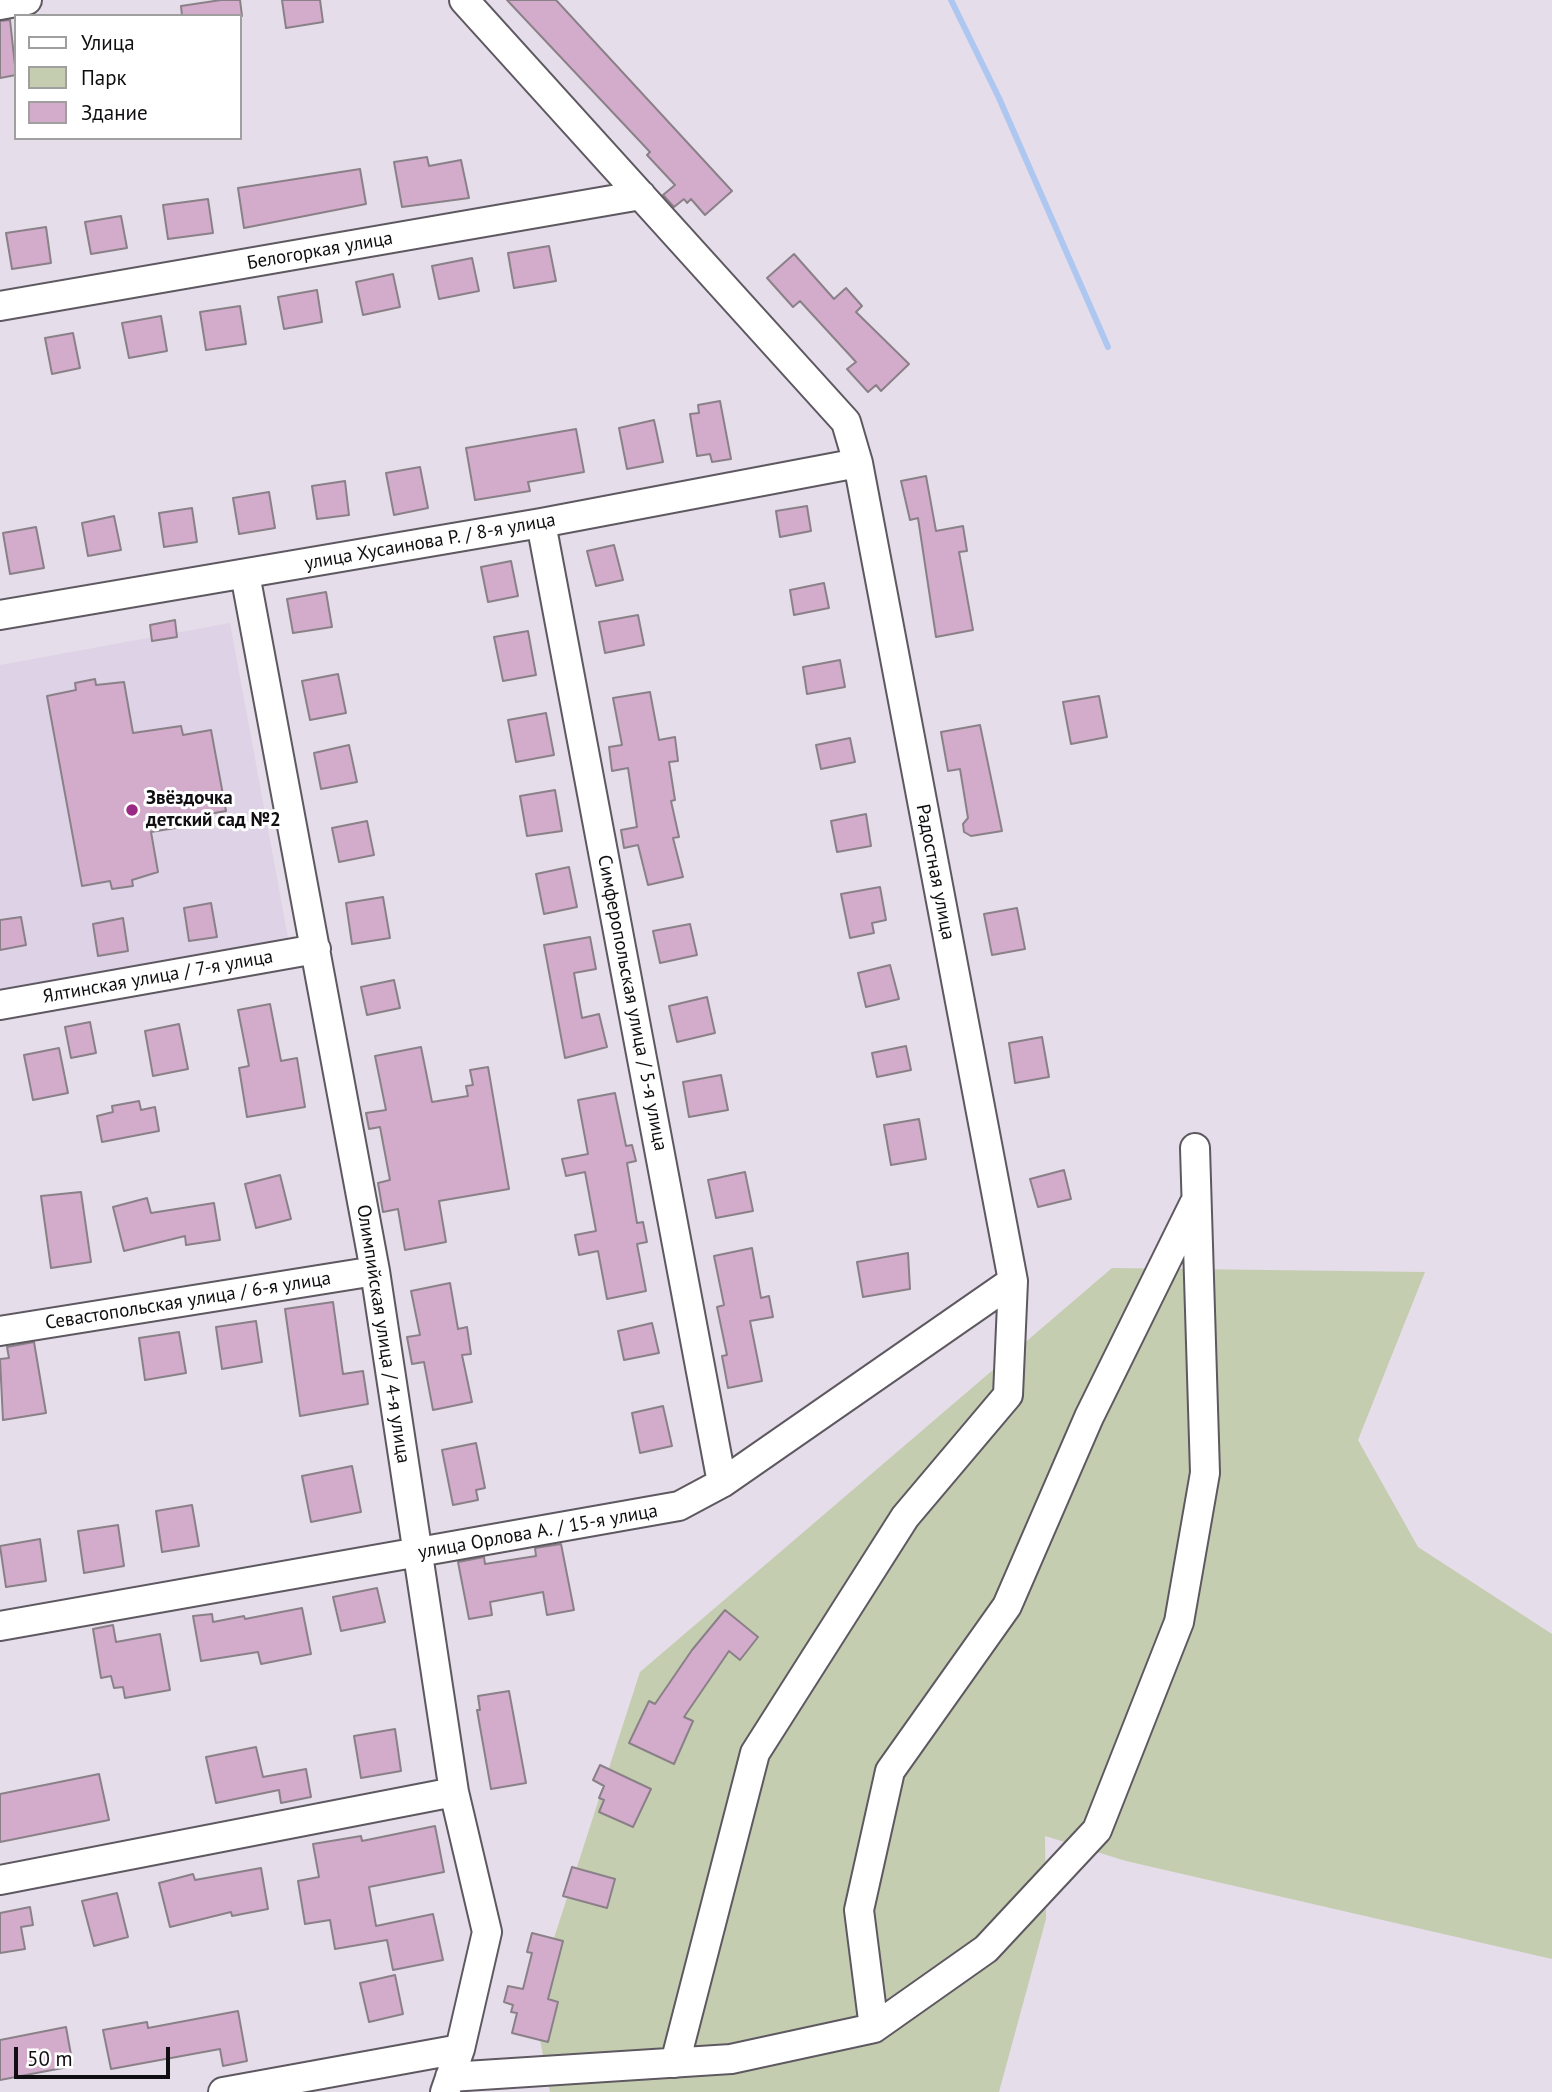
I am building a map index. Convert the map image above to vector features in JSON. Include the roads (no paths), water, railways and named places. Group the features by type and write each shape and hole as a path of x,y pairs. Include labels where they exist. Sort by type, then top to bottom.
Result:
{"street":[{"path":"0,5 27,0"},
{"name":"Радостная улица","path":"464,0 846,422 858,463 1013,1281 1008,1395 905,1517 755,1753 675,2063"},
{"name":"Белогоркая улица","path":"0,306 640,195"},
{"name":"улица Хусаинова Р. / 8-я улица","path":"0,615 541,523 858,463"},
{"name":"Симферопольская улица / 5-я улица","path":"541,523 722,1483"},
{"name":"Олимпийская улица / 4-я улица","path":"245,574 375,1271 454,1792 487,1932 460,2049 448,2085"},
{"name":"Ялтинская улица / 7-я улица","path":"0,1005 316,949"},
{"path":"448,2085 732,2059 874,2028 986,1949 1097,1830 1178,1622 1205,1473 1195,1148"},
{"path":"874,2028 859,1910 890,1771 1007,1606 1089,1417 1196,1198"},
{"name":"Севастопольская улица / 6-я улица","path":"0,1331 375,1271"},
{"name":"улица Орлова А. / 15-я улица","path":"0,1626 416,1555 678,1506 722,1483 1013,1281"},
{"path":"0,1880 454,1792"},
{"path":"223,2092 460,2049"}],"waterway":[{"path":"951,0 999,98 1108,347"}],"place":[{"name":"Звёздочка детский сад №2","path":"132,810"}]}
